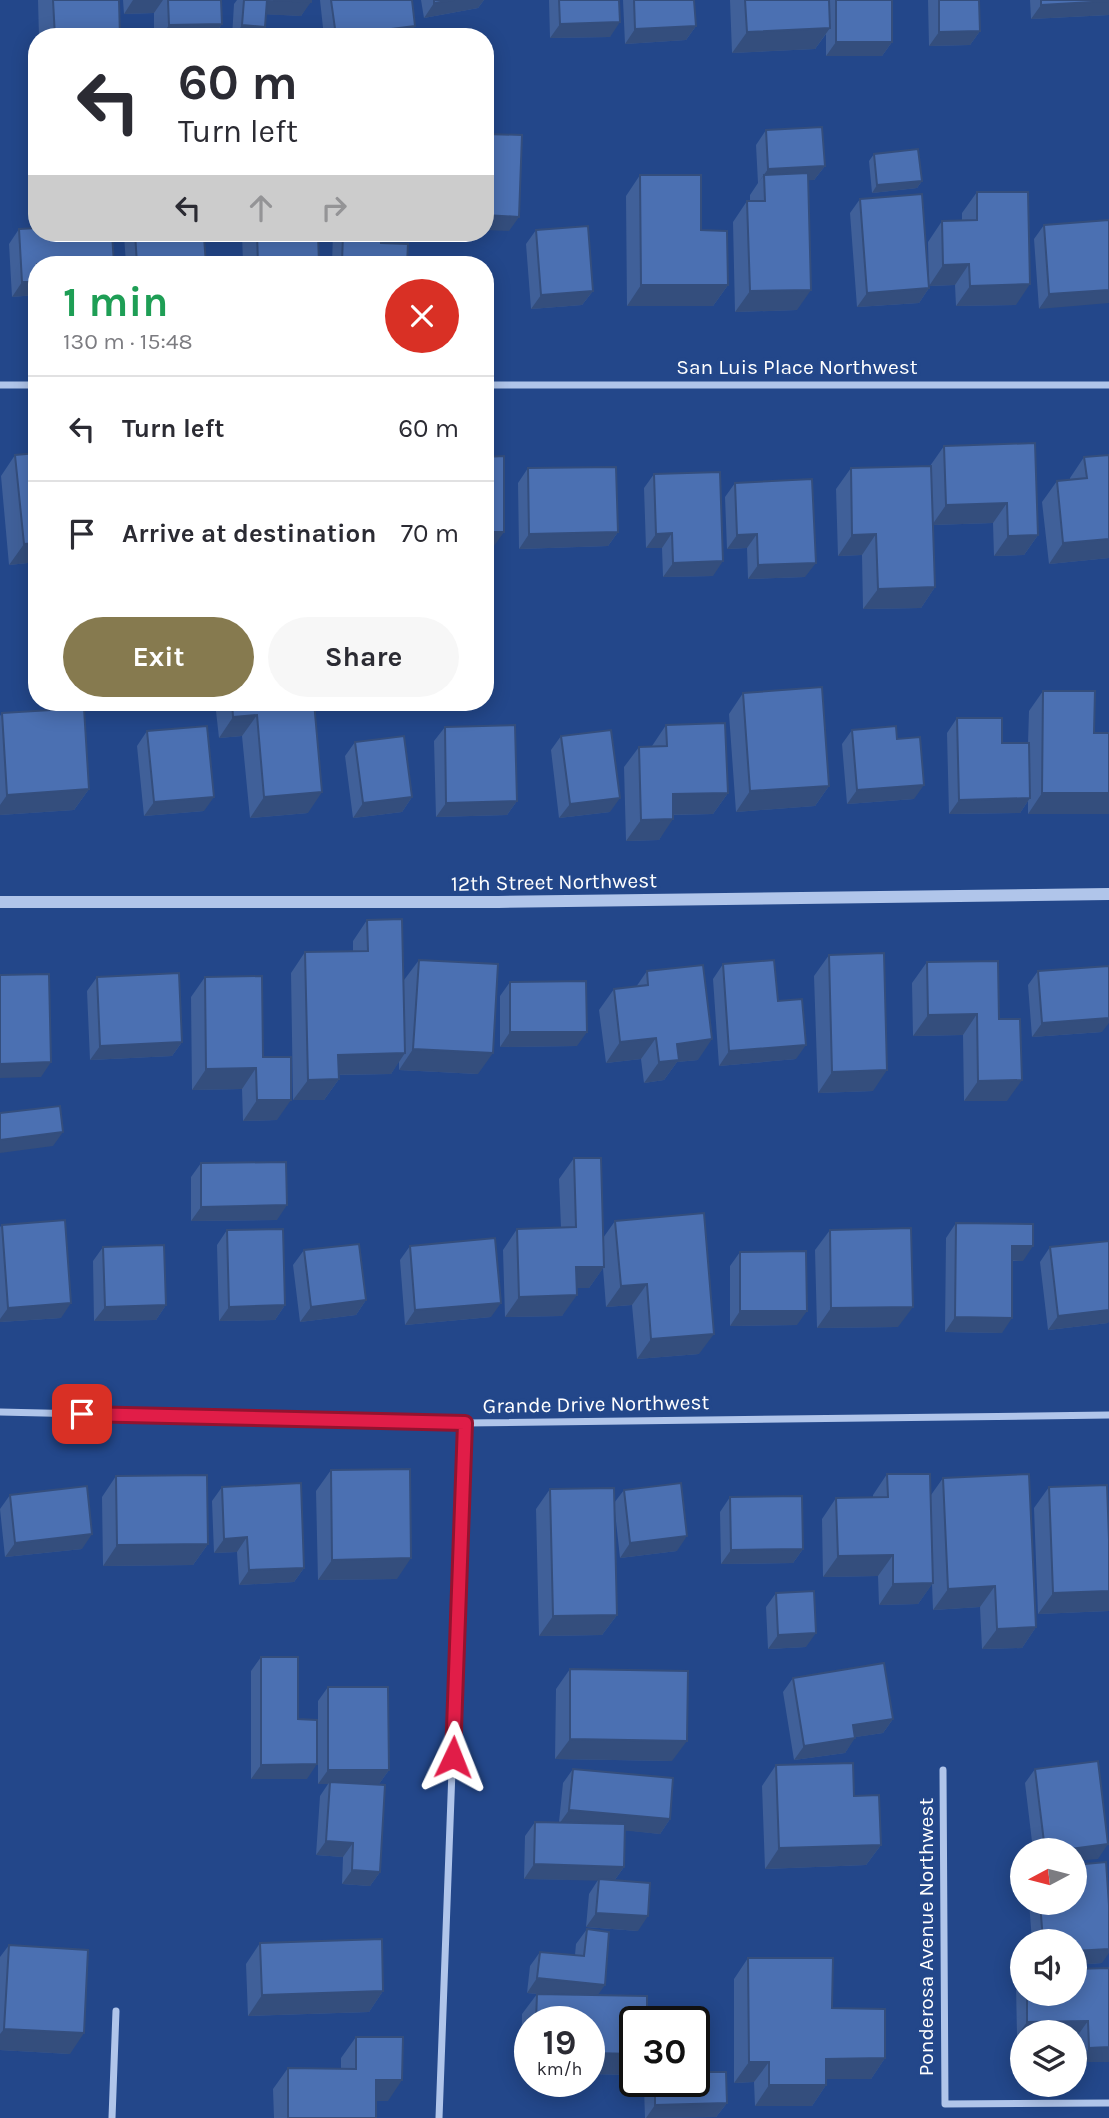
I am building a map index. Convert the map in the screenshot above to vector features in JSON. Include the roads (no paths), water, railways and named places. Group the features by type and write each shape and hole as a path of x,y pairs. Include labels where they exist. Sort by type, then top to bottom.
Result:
{"street":[{"path":"0,385 28,385"},
{"name":"San Luis Place Northwest","path":"494,385 1109,385"},
{"name":"12th Street Northwest","path":"0,902 498,902 1109,894"},
{"name":"Grande Drive Northwest","path":"0,1412 465,1423 1109,1415"},
{"path":"439,2118 465,1423"},
{"name":"Ponderosa Avenue Northwest","path":"943,1770 945,2104 1109,2103"},
{"path":"112,2118 116,2011"}]}
